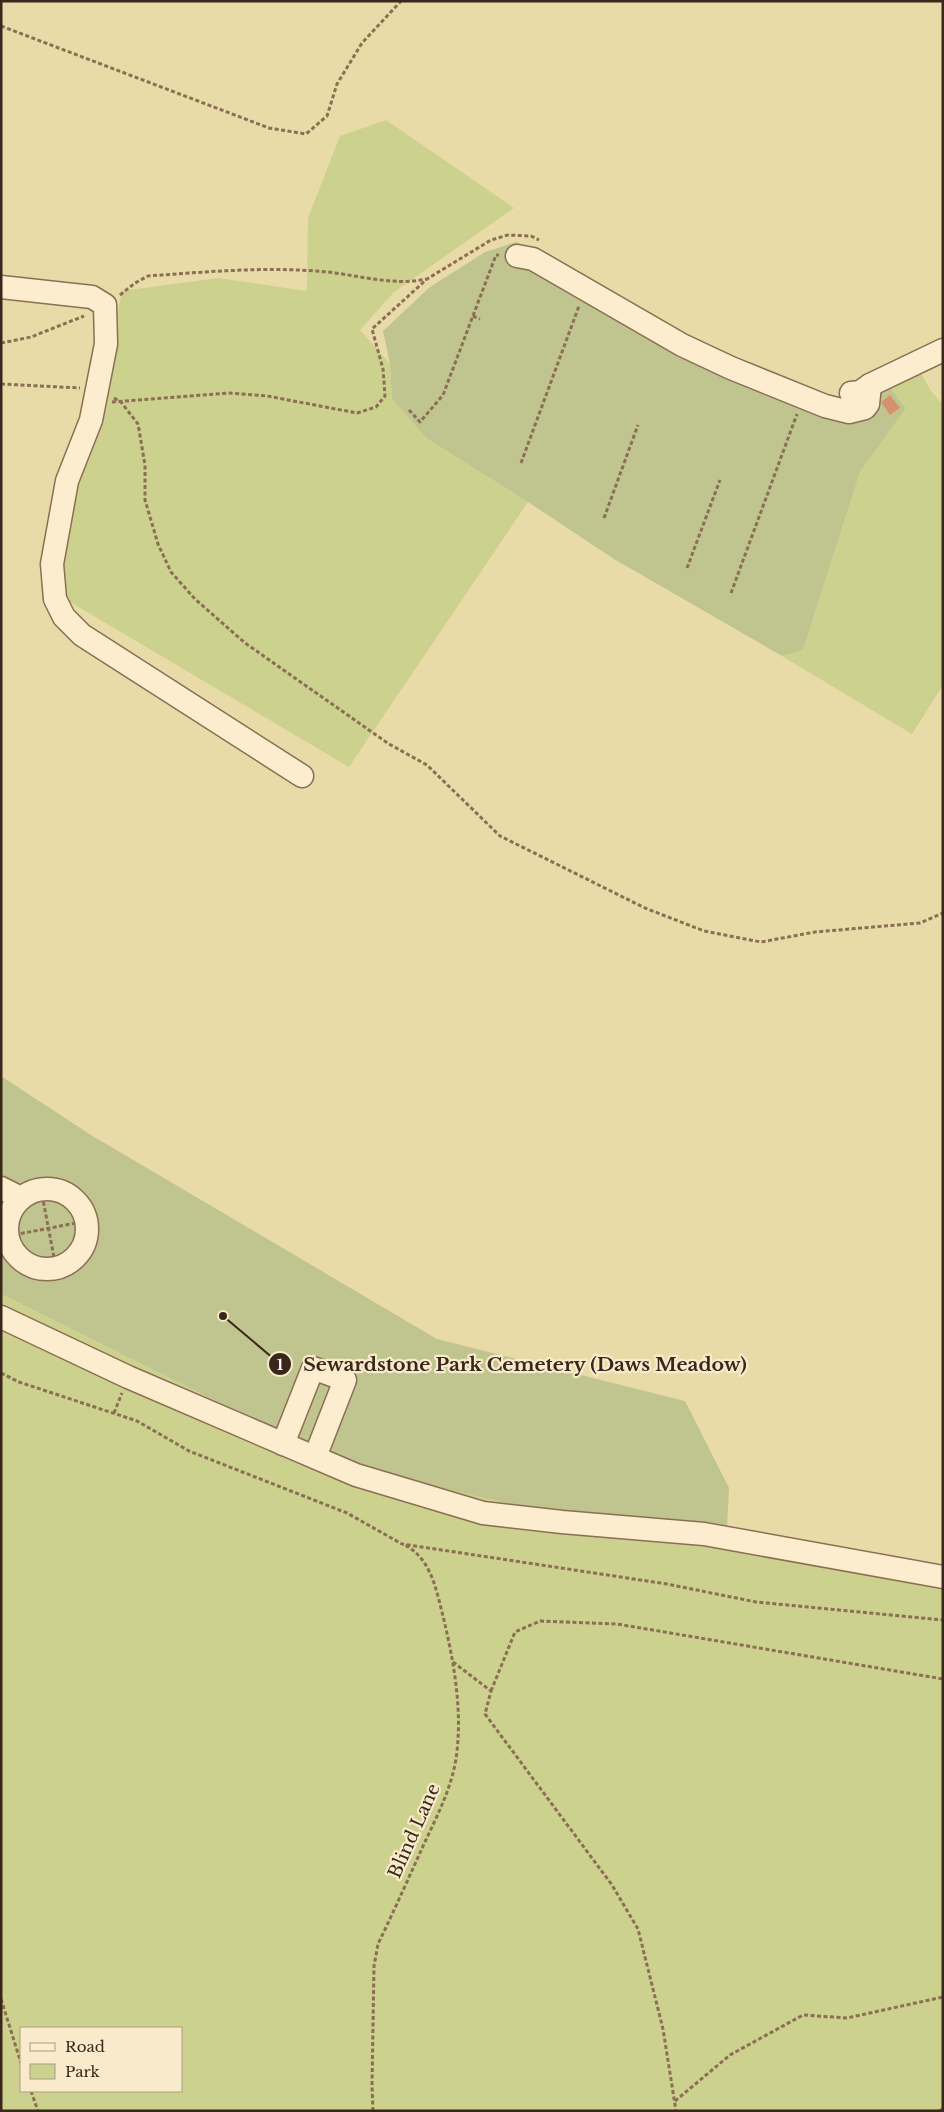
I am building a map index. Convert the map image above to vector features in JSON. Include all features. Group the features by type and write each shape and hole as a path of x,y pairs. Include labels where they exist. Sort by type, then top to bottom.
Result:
{"lane":[{"path":"517,256 533,259 682,345 731,368 825,406 849,412 865,408 868,404 860,389 943,350"},
{"path":"1,287 92,297 105,305 106,344 96,396 91,420 67,481 52,564 55,599 64,616 82,635 302,776"},
{"path":"51,1188 65,1192 76,1200 84,1211 87,1221 87,1238 81,1251 72,1262 47,1270 34,1267 23,1261 14,1252 6,1228 9,1215 21,1192 51,1188"},
{"path":"1,1317 128,1377 356,1475 483,1513 704,1534 943,1577"},
{"path":"283,1444 313,1368 345,1380 315,1457"}],"path":[{"path":"1,26 269,128 306,134 327,116 337,84 362,43 401,1"},
{"path":"1,384 96,396 121,402 228,394 267,396 357,413 376,407 385,396 383,369 372,329 426,278 491,240 508,236 531,236 540,241"},
{"path":"410,410 420,422 443,395 496,255 517,256"},
{"path":"116,298 135,282 148,276 255,269 318,270 410,282 426,278"},
{"path":"521,464 582,301"},
{"path":"1,343 31,337 89,314"},
{"path":"473,316 480,319"},
{"path":"96,396 121,402 138,424 145,465 145,500 158,544 171,572 195,598 245,643 389,744 427,765 500,836 645,908 704,931 761,942 816,932 920,923 943,913"},
{"path":"731,593 799,409"},
{"path":"604,518 638,425"},
{"path":"687,568 720,480"},
{"path":"21,1192 48,1229 56,1268"},
{"path":"8,1236 87,1221"},
{"name":"Blind Lane","path":"373,2111 374,1966 378,1944 447,1795 456,1759 458,1722 453,1662 435,1586 426,1564 414,1550 402,1544"},
{"path":"676,2111 662,2029 638,1929 612,1885 485,1714 491,1691 515,1632 540,1621 617,1624 943,1679"},
{"path":"453,1662 491,1691"},
{"path":"674,2101 730,2054 803,2015 847,2018 943,1997"},
{"path":"1,1999 20,2060"},
{"path":"31,2092 38,2111"},
{"path":"939,2111 943,2109"}],"shaded area":[{"path":"1,1 943,1 943,1584 726,1549 685,1401 437,1339 91,1135 1,1076"}],"green space":[{"path":"386,120 514,208 394,292 360,330 390,364 392,399 426,438 528,502 349,767 60,596 61,546 75,488 90,458 122,291 218,278 307,291 308,218 340,136"},
{"path":"516,242 741,364 832,399 855,404 888,385 906,408 860,472 803,650 782,656 614,559 426,438 392,399 390,364 383,331 430,287 485,252"},
{"path":"918,368 931,391 943,405 943,685 912,734 782,656 803,650 860,472 906,408 888,385"},
{"path":"1,1076 91,1135 437,1339 685,1401 729,1488 726,1549 651,1537 342,1464 1,1294"},
{"path":"1,1294 342,1464 943,1584 943,2111 1,2111"}],"building":[{"path":"890,395 900,408 890,415 881,402"}],"place":[{"name":"Sewardstone Park Cemetery (Daws Meadow)","path":"223,1316"}]}
